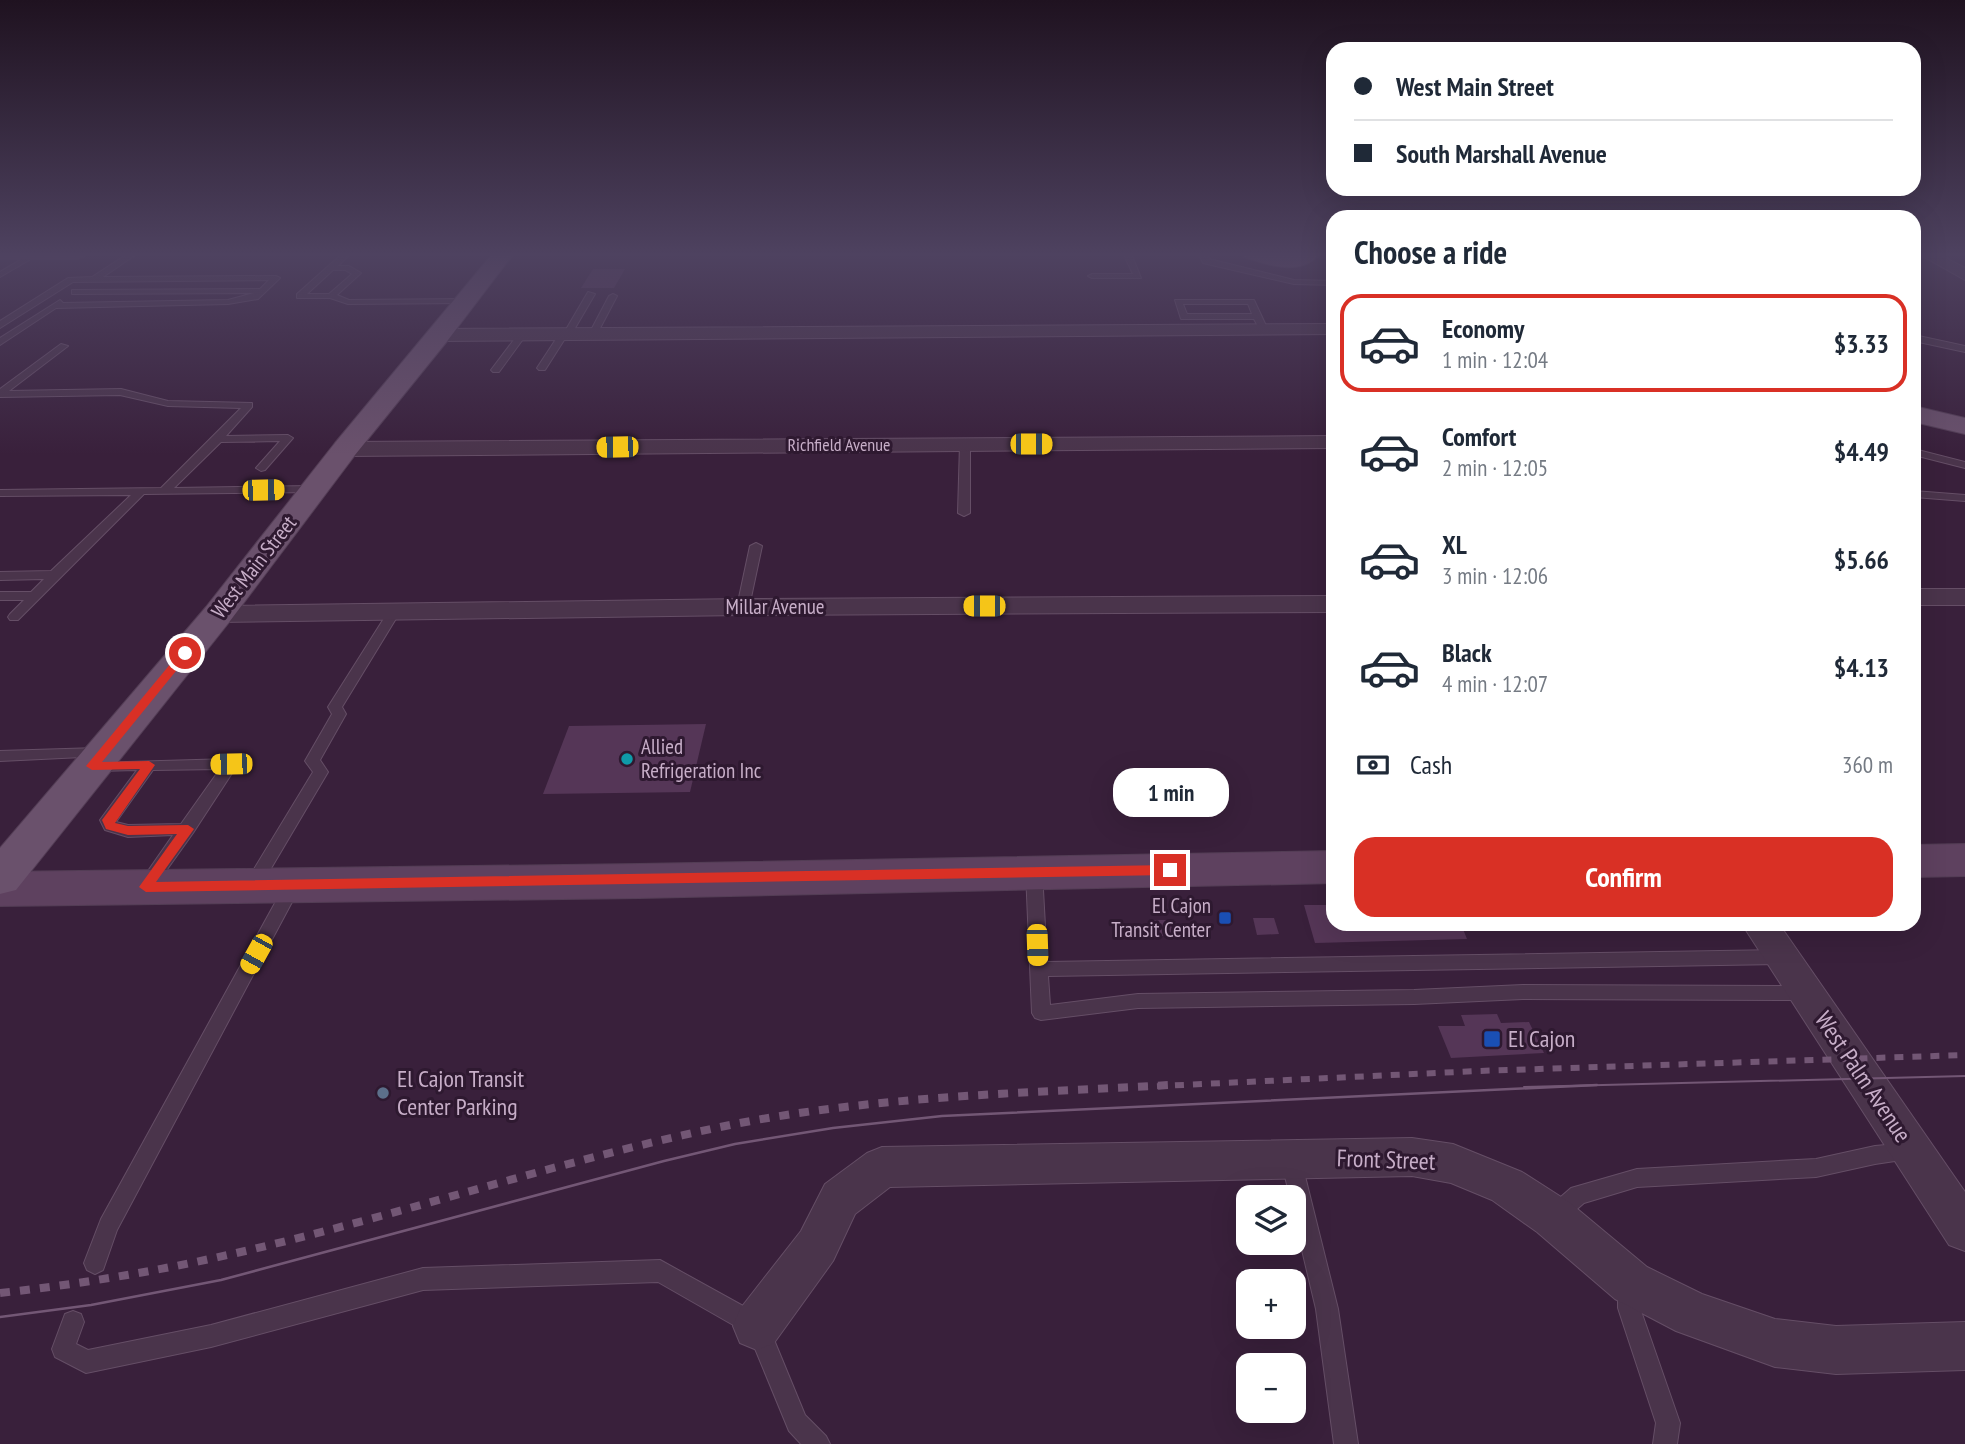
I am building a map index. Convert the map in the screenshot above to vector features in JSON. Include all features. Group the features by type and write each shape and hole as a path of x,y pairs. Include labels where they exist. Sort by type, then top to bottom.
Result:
{"main road":[{"name":"West Main Street","path":"0,878 218,614 345,449 452,320"},
{"path":"1921,397 1965,406"},
{"path":"1921,416 1965,426"},
{"path":"1921,861 1965,860"},
{"path":"0,889 1326,867"}],"street":[{"path":"440,335 1261,323 1326,328"},
{"name":"Richfield Avenue","path":"345,449 1326,442"},
{"path":"1921,597 1965,597"},
{"name":"Millar Avenue","path":"218,614 743,607 1326,604"},
{"name":"West Palm Avenue","path":"1771,940 1965,1230"},
{"name":"Front Street","path":"757,1326 817,1246 841,1199 882,1167 1412,1157 1453,1164 1507,1186 1553,1217 1631,1283 1693,1314 1775,1343 1836,1350 1965,1346"}],"lane":[{"path":"0,342 32,320"},
{"path":"542,368 574,320"},
{"path":"593,334 600,320"},
{"path":"1227,320 1261,323"},
{"path":"0,331 16,331"},
{"path":"496,370 522,335"},
{"path":"1921,340 1965,349"},
{"path":"0,393 64,346"},
{"path":"0,393 121,392 132,397 195,406 249,405 164,491"},
{"path":"218,439 288,438 261,468"},
{"path":"964,513 965,444"},
{"path":"1921,454 1965,465"},
{"path":"0,493 314,489"},
{"path":"14,617 141,491"},
{"path":"1921,495 1965,498"},
{"path":"743,607 756,546"},
{"path":"0,576 54,575"},
{"path":"0,596 34,596"},
{"path":"95,1263 108,1226 272,886 321,772 312,761 340,714 335,707 394,612"},
{"path":"0,756 98,759 149,765 231,764 146,887"},
{"path":"149,765 108,820 110,826 128,831 188,829"},
{"path":"1034,872 1041,1013 1138,1001 1414,997 1523,992 1805,993"},
{"path":"1038,969 1771,940"},
{"path":"1553,1217 1578,1195 1637,1178 1816,1168 1875,1155 1913,1152"},
{"path":"1291,1158 1326,1308 1346,1444"},
{"path":"73,1322 63,1349 86,1362 211,1336 423,1279 660,1272 757,1326 797,1423 818,1444"},
{"path":"1631,1283 1629,1308 1668,1423 1665,1444"}],"building":[{"name":"Allied Refrigeration Inc","path":"706,724 690,792 543,794 569,726"},
{"path":"1304,905 1326,905 1326,931 1464,931 1467,939 1315,943"},
{"path":"1253,918 1274,918 1279,934 1257,935"},
{"path":"1152,920 1175,920 1177,936 1155,936"},
{"path":"1497,1014 1501,1023 1529,1022 1544,1053 1451,1058 1438,1026 1465,1026 1461,1015"}],"tram line":[{"path":"1589,1085 1965,1076"},
{"path":"0,1317 91,1305 221,1280 664,1161 735,1144 833,1128 942,1116 1589,1085"},
{"path":"1524,1087 1589,1085"},
{"path":"1589,1085 1597,1085"}],"railway":[{"path":"1139,1087 1478,1071 1965,1055"},
{"path":"0,1293 111,1278 258,1248 624,1149 735,1124 897,1101 1170,1085"}],"place":[{"name":"Allied Refrigeration Inc","path":"627,759"},
{"name":"El Cajon Transit Center","path":"1225,918"},
{"name":"El Cajon","path":"1492,1039"},
{"name":"El Cajon Transit Center Parking","path":"383,1093"}],"route":[{"path":"185,653 92,766 149,765 108,820 110,826 128,831 188,829 146,887 639,881 1170,870"}]}
